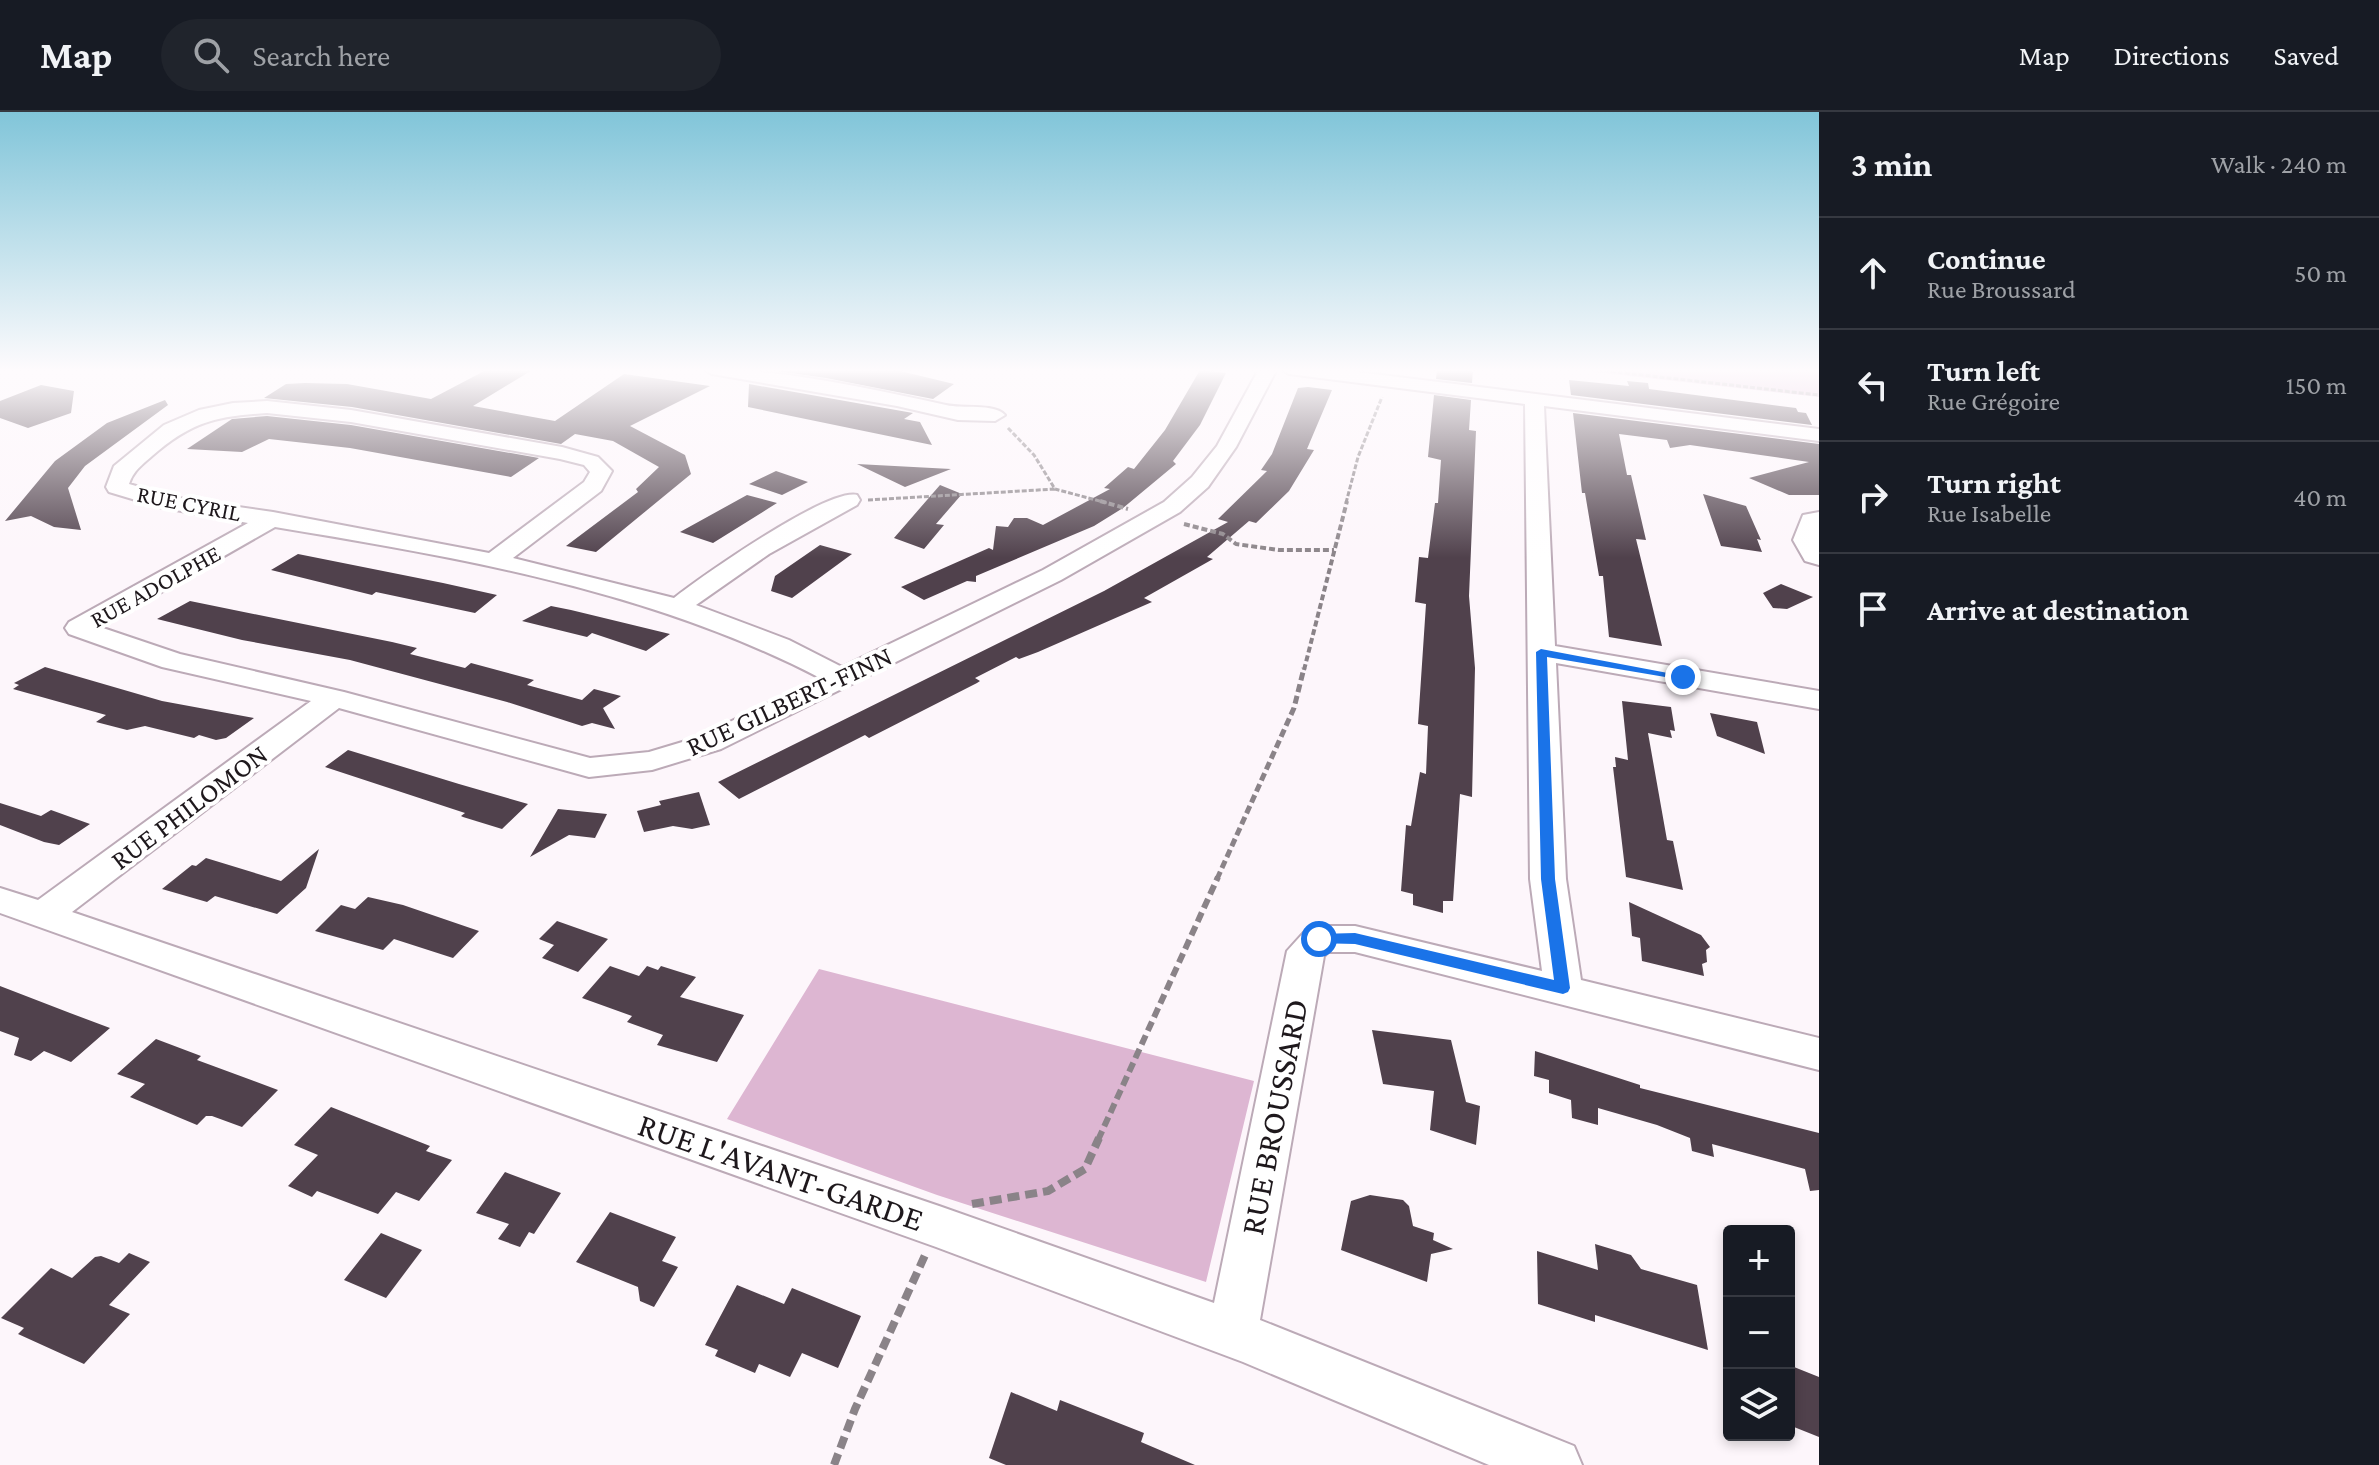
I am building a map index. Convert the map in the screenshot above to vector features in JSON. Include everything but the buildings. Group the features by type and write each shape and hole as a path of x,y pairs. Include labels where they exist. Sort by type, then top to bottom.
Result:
{"street":[{"name":"RUE CYRIL","path":"167,432 122,471 117,487 144,498 273,519 614,588 733,625 791,649 842,678"},
{"name":"RUE CYRIL","path":"443,432 562,453 591,461 601,471 593,486 492,562"},
{"name":"RUE GILBERT-FINN","path":"78,628 172,661 334,698 589,768 652,761 710,743 1052,575 1172,507 1200,482 1234,432"},
{"path":"1535,432 1548,879 1563,988"},
{"path":"1795,432 1819,435"},
{"path":"678,607 716,576 760,547 849,500"},
{"name":"RUE ADOLPHE","path":"78,628 273,519"},
{"path":"1819,519 1811,520 1805,540 1814,556 1819,558"},
{"path":"1541,652 1819,700"},
{"name":"RUE PHILOMON","path":"43,915 334,698"},
{"name":"RUE L'AVANT-GARDE","path":"0,900 939,1227 1233,1334 1555,1465"},
{"name":"RUE BROUSSARD","path":"1233,1334 1277,1090 1306,951 1311,945 1329,937 1355,939 1563,988 1819,1054"}],"path":[{"path":"834,1465 855,1409 939,1227 970,1204 1048,1191 1085,1169 1294,708 1358,457 1368,432"},
{"path":"849,500 1055,489"}],"shaded area":[{"path":"819,969 1254,1081 1206,1282 937,1195 727,1119"}],"route":[{"path":"1319,939 1355,939 1563,988 1548,879 1541,652 1683,677"}]}
